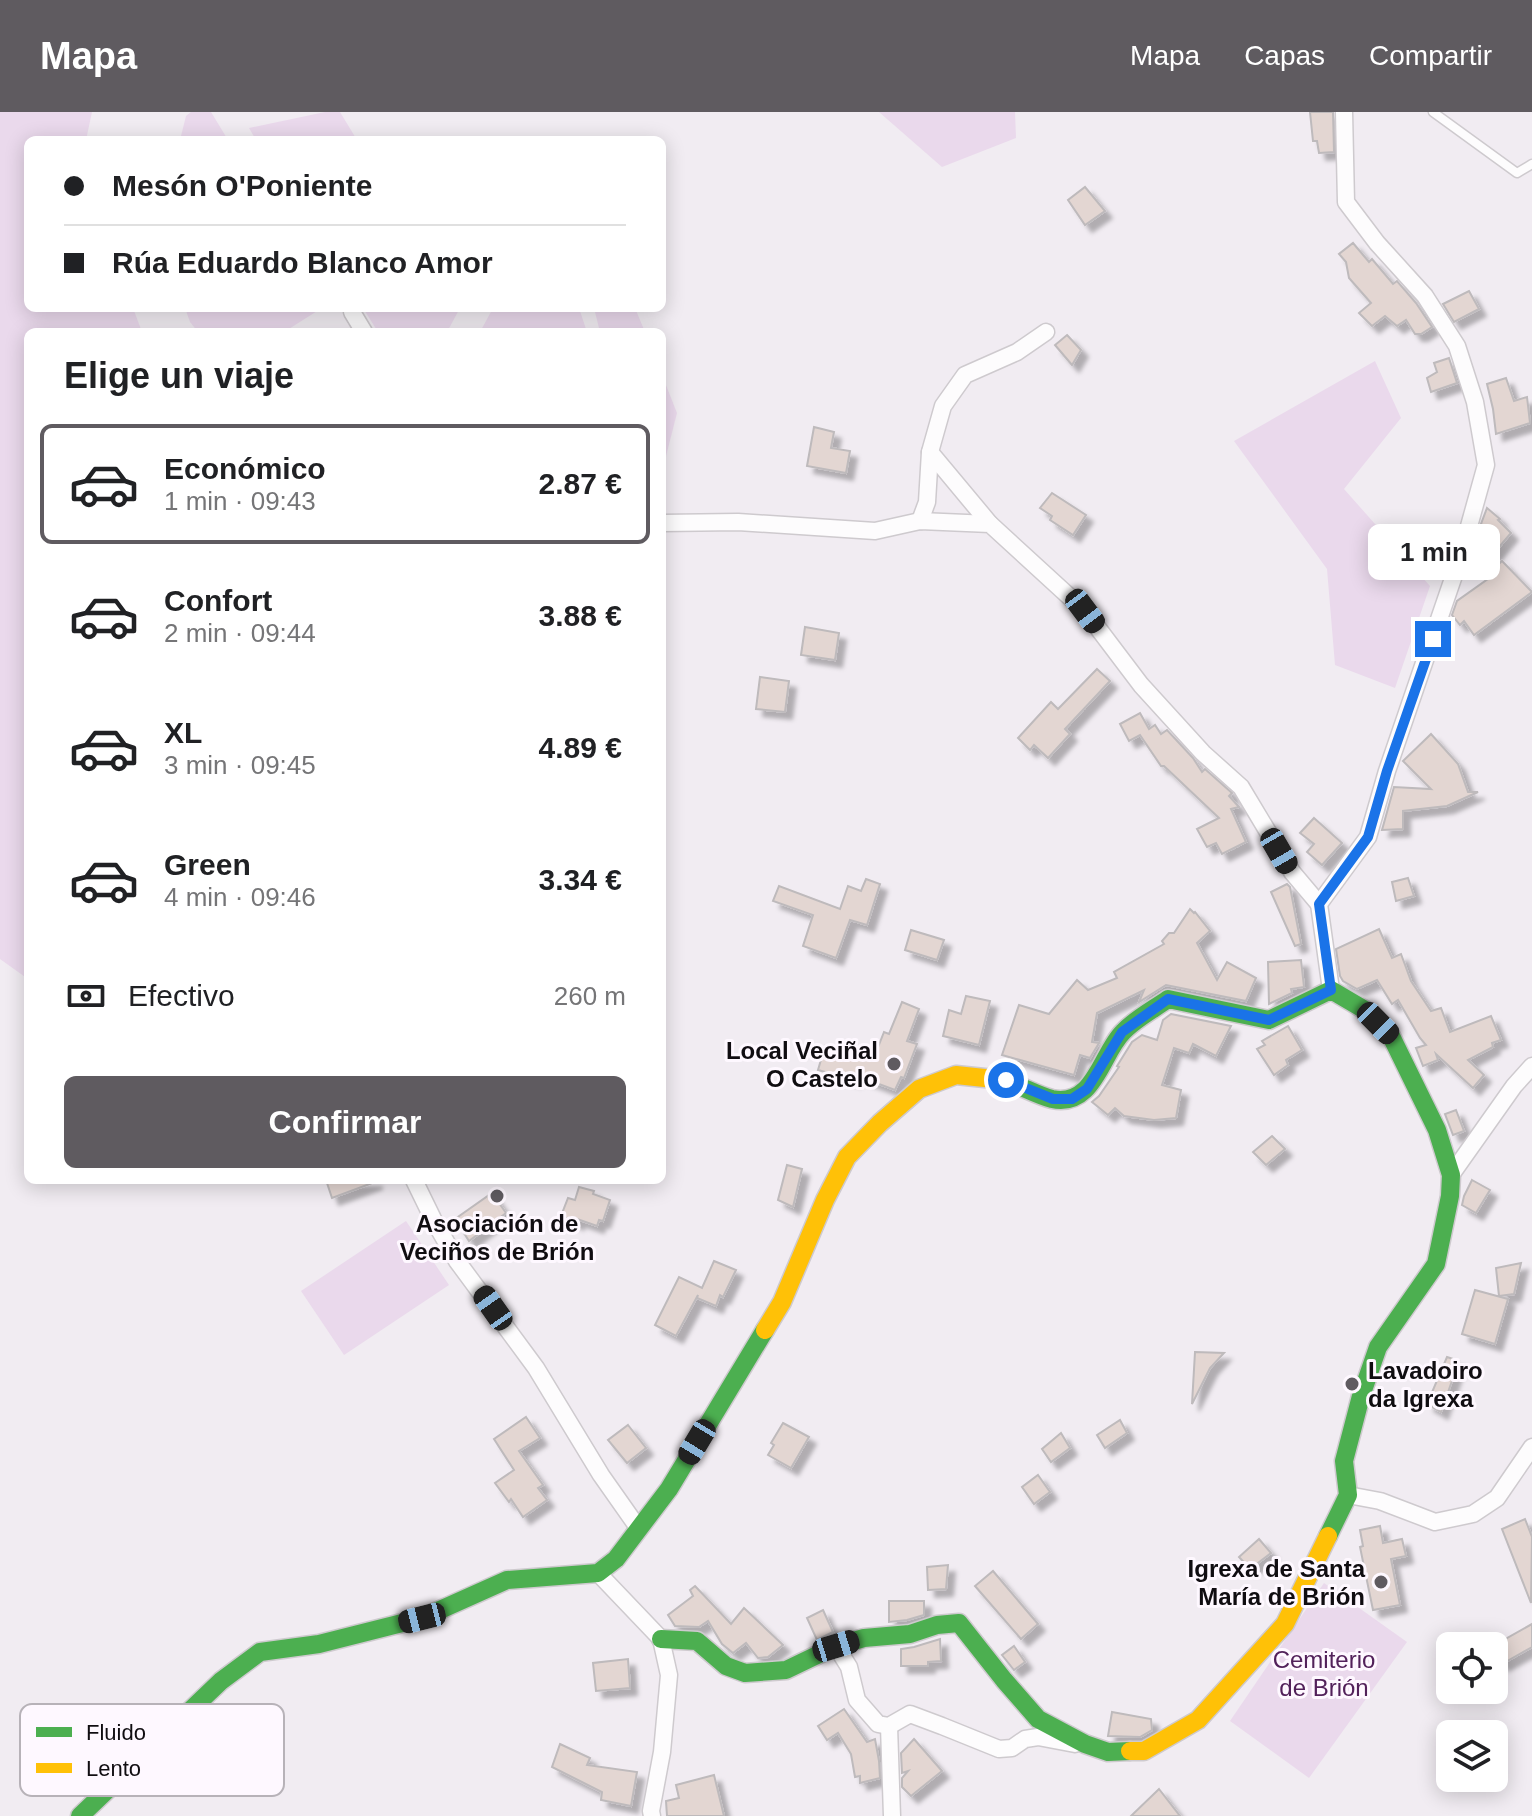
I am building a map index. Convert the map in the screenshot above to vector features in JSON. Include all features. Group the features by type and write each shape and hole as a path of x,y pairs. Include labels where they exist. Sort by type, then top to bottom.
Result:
{"street":[{"path":"1319,904 1368,837 1387,771 1461,555 1486,465 1475,402 1457,346 1425,296 1377,243 1346,202 1344,112"},
{"path":"352,312 362,328"},
{"path":"920,521 927,502 930,452 943,406 965,375 1017,352 1046,332"},
{"path":"930,452 990,524 1085,611 1141,685 1203,753 1241,787 1292,872 1319,904 1331,990"},
{"path":"666,523 738,522 875,531 920,521 990,524"},
{"path":"661,1639 697,1641 726,1666 745,1673 786,1670 836,1646 864,1638 910,1634 937,1625 959,1623 1038,1719 1085,1744 1108,1752 1144,1751 1198,1720 1285,1624 1348,1495 1344,1461 1361,1396 1378,1347 1436,1264 1450,1196 1451,1175 1437,1130 1391,1036 1365,1010 1331,990"},
{"path":"197,1704 221,1681 260,1652 319,1644 422,1618 507,1580 598,1573 616,1559 669,1489 782,1302 825,1200 847,1157 919,1089 956,1075 1006,1080 1053,1099 1072,1099 1087,1089 1122,1032 1168,999 1269,1020 1331,990"},
{"path":"1451,1175 1514,1086 1532,1066"},
{"path":"416,1184 457,1261 536,1368 601,1475 639,1529"},
{"path":"1348,1495 1380,1501 1435,1522 1473,1514 1497,1498 1532,1447"},
{"path":"598,1573 661,1639 669,1675 652,1816"},
{"path":"836,1646 849,1667 857,1700 878,1724 889,1726 910,1714 999,1749 1012,1748 1025,1739 1038,1737 1085,1744"},
{"path":"889,1726 892,1816"},
{"path":"80,1816 101,1796"}],"lane":[{"path":"1433,112 1517,173 1532,164"}],"green space":[{"path":"0,112 92,112 87,136 24,136 24,312 134,312 140,328 24,328 24,976 0,959"},
{"path":"191,112 211,112 226,136 181,136 186,116"},
{"path":"325,112 340,112 355,136 254,136 249,128"},
{"path":"879,112 1015,112 1016,138 942,167"},
{"path":"186,312 316,312 290,328 195,328"},
{"path":"366,312 458,312 449,328 376,328"},
{"path":"491,312 580,312 586,328 482,328"},
{"path":"595,312 637,312 643,328 599,328"},
{"path":"1375,361 1401,418 1344,489 1430,586 1395,688 1335,665 1327,569 1234,441"},
{"path":"666,385 677,413 666,456"},
{"path":"406,1221 449,1285 344,1355 301,1291"},
{"name":"Cemiterio de Brión","path":"1324,1583 1407,1642 1309,1778 1230,1721"}],"building":[{"path":"1310,112 1333,112 1334,152 1319,153 1317,141 1313,141"},
{"path":"1085,187 1105,211 1085,225 1068,200"},
{"path":"1353,243 1369,262 1372,259 1393,284 1397,281 1432,327 1415,334 1406,320 1397,326 1385,316 1372,326 1359,313 1371,303 1349,278 1346,262 1339,254"},
{"path":"1469,291 1479,309 1454,322 1443,304"},
{"path":"1067,335 1081,350 1072,365 1055,345"},
{"path":"1449,358 1457,383 1431,392 1427,378 1437,372 1434,363"},
{"path":"1506,378 1514,401 1527,397 1530,423 1496,434 1487,384"},
{"path":"814,427 834,432 831,448 850,451 846,473 807,466"},
{"path":"1052,493 1086,515 1073,535 1050,520 1052,516 1040,508"},
{"path":"1487,508 1511,533 1489,559 1475,548 1489,530 1481,524"},
{"path":"1502,561 1532,592 1474,635 1464,621 1460,625 1452,615 1457,601 1492,576 1489,573"},
{"path":"805,627 839,633 835,660 801,655"},
{"path":"1097,669 1110,681 1065,729 1070,734 1048,758 1034,745 1030,750 1018,738 1051,702 1058,709"},
{"path":"760,677 789,681 785,712 756,709"},
{"path":"1140,713 1149,729 1155,725 1161,734 1167,730 1202,772 1205,769 1232,793 1229,796 1239,807 1231,809 1246,842 1222,854 1216,843 1207,847 1197,829 1219,818 1161,766 1140,735 1129,741 1120,724"},
{"path":"1431,734 1458,764 1468,792 1478,792 1447,806 1403,811 1403,829 1382,830 1394,787 1431,789 1403,761"},
{"path":"1314,818 1342,843 1322,865 1307,852 1314,844 1300,833"},
{"path":"1408,878 1414,896 1396,901 1392,882"},
{"path":"866,879 880,884 867,925 850,920 836,958 803,946 813,915 773,901 779,886 840,909 848,886 861,891"},
{"path":"1287,884 1301,944 1295,946 1271,892"},
{"path":"1190,909 1210,931 1197,943 1217,980 1227,962 1256,978 1246,1001 1166,985 1139,1002 1144,990 1097,1013 1092,1042 1099,1043 1090,1058 1080,1055 1074,1075 1002,1055 1019,1005 1049,1014 1077,980 1088,990 1117,978 1114,972 1164,944 1162,941 1169,933 1174,933"},
{"path":"1379,929 1392,958 1401,954 1411,981 1431,1011 1441,1008 1450,1032 1491,1016 1501,1040 1468,1060 1484,1075 1473,1088 1436,1054 1438,1060 1423,1066 1416,1048 1426,1045 1398,1000 1392,1004 1377,980 1357,989 1340,976 1336,949"},
{"path":"911,930 944,940 937,960 905,950"},
{"path":"1301,960 1304,987 1291,989 1292,993 1269,1004 1268,962"},
{"path":"966,996 990,1001 979,1045 943,1036 949,1010 961,1014"},
{"path":"902,1002 919,1009 907,1041 917,1044 904,1078 901,1077 895,1090 855,1075 854,1080 818,1070 825,1046 873,1060 884,1032 889,1034"},
{"path":"1171,1014 1231,1026 1216,1056 1193,1044 1189,1053 1174,1048 1162,1085 1181,1090 1176,1118 1154,1120 1124,1116 1115,1108 1108,1115 1092,1102 1119,1067 1132,1042 1142,1035 1157,1040 1163,1020"},
{"path":"1288,1026 1302,1050 1286,1060 1288,1065 1274,1075 1257,1049 1265,1045 1262,1041"},
{"path":"1456,1110 1464,1131 1453,1135 1445,1114"},
{"path":"1272,1136 1285,1149 1266,1165 1253,1152"},
{"path":"787,1165 802,1169 793,1207 778,1200"},
{"path":"1472,1180 1490,1190 1476,1213 1462,1205"},
{"path":"327,1184 370,1184 332,1198"},
{"path":"579,1187 610,1200 603,1221 599,1220 597,1226 577,1219 577,1223 561,1216 568,1198 575,1200"},
{"path":"492,1193 506,1213 469,1241 455,1219"},
{"path":"714,1261 736,1270 716,1306 697,1298 698,1295 676,1336 655,1325 679,1277 702,1288"},
{"path":"1521,1263 1514,1294 1499,1296 1496,1268"},
{"path":"1475,1290 1508,1299 1495,1344 1462,1334"},
{"path":"1195,1352 1224,1353 1210,1368 1192,1404"},
{"path":"1447,1357 1459,1361 1441,1412 1427,1404"},
{"path":"526,1417 540,1438 519,1451 543,1485 538,1488 547,1500 523,1517 495,1483 514,1470 494,1439"},
{"path":"1120,1420 1127,1433 1105,1448 1097,1435"},
{"path":"783,1423 809,1437 791,1468 768,1455"},
{"path":"628,1425 646,1448 627,1463 608,1440"},
{"path":"1061,1433 1070,1448 1051,1462 1042,1449"},
{"path":"1038,1475 1050,1492 1034,1504 1022,1487"},
{"path":"1525,1519 1532,1537 1531,1603 1502,1529"},
{"name":"Igrexa de Santa María de Brión","path":"1380,1526 1383,1543 1402,1539 1406,1556 1391,1559 1400,1605 1373,1610 1360,1547 1363,1546 1360,1530"},
{"path":"1259,1539 1271,1553 1250,1569 1239,1557"},
{"path":"948,1565 946,1589 928,1590 927,1567"},
{"path":"993,1571 1038,1624 1021,1639 975,1586"},
{"path":"695,1586 731,1624 744,1608 783,1645 768,1657 758,1658 746,1643 733,1653 722,1644 708,1621 699,1627 675,1626 668,1615 693,1596 690,1590"},
{"path":"889,1601 924,1601 924,1615 889,1622"},
{"path":"823,1610 833,1632 817,1640 807,1618"},
{"path":"1532,1624 1532,1647 1508,1661 1508,1638"},
{"path":"940,1639 941,1661 928,1662 928,1666 901,1666 901,1649"},
{"path":"1014,1646 1025,1662 1014,1670 1002,1655"},
{"path":"628,1659 630,1688 596,1691 593,1663"},
{"path":"844,1709 867,1742 875,1739 880,1778 860,1783 860,1776 855,1777 851,1754 838,1733 827,1740 818,1726"},
{"path":"1112,1712 1151,1719 1152,1730 1140,1737 1108,1736"},
{"path":"914,1739 942,1771 911,1796 902,1787 902,1778 908,1771 902,1773 901,1753"},
{"path":"560,1744 590,1758 587,1765 637,1772 631,1806 601,1800 602,1792 552,1767"},
{"path":"714,1775 724,1816 667,1816 666,1801 679,1798 676,1785"},
{"path":"1159,1789 1180,1816 1131,1816"}],"traffic: fast":[{"path":"994,1079 1052,1099 1066,1100 1078,1095 1095,1077 1123,1032 1168,999 1269,1020 1331,990 1365,1010 1391,1036 1437,1130 1451,1175 1450,1196 1436,1264 1378,1347 1344,1461 1348,1495 1328,1536"},
{"path":"197,1704 221,1681 260,1652 319,1644 422,1618 507,1580 598,1573 616,1559 669,1489 765,1330"},
{"path":"661,1639 697,1641 726,1666 745,1673 786,1670 836,1646 864,1638 910,1634 937,1625 959,1623 1038,1719 1085,1744 1108,1752 1130,1751"},
{"path":"80,1816 101,1796"}],"traffic: slow":[{"path":"765,1330 782,1302 825,1200 847,1157 919,1089 956,1075 994,1079"},
{"path":"1130,1751 1144,1751 1198,1720 1285,1624 1328,1536"}],"place":[{"name":"Local Veciñal O Castelo","path":"894,1064"},
{"name":"Asociación de Veciños de Brión","path":"497,1196"},
{"name":"Lavadoiro da Igrexa","path":"1352,1384"},
{"name":"Igrexa de Santa María de Brión","path":"1381,1582"}],"route":[{"path":"1006,1080 1053,1099 1072,1099 1087,1089 1122,1032 1168,999 1269,1020 1331,990 1319,904 1368,837 1387,771 1433,639"}]}
